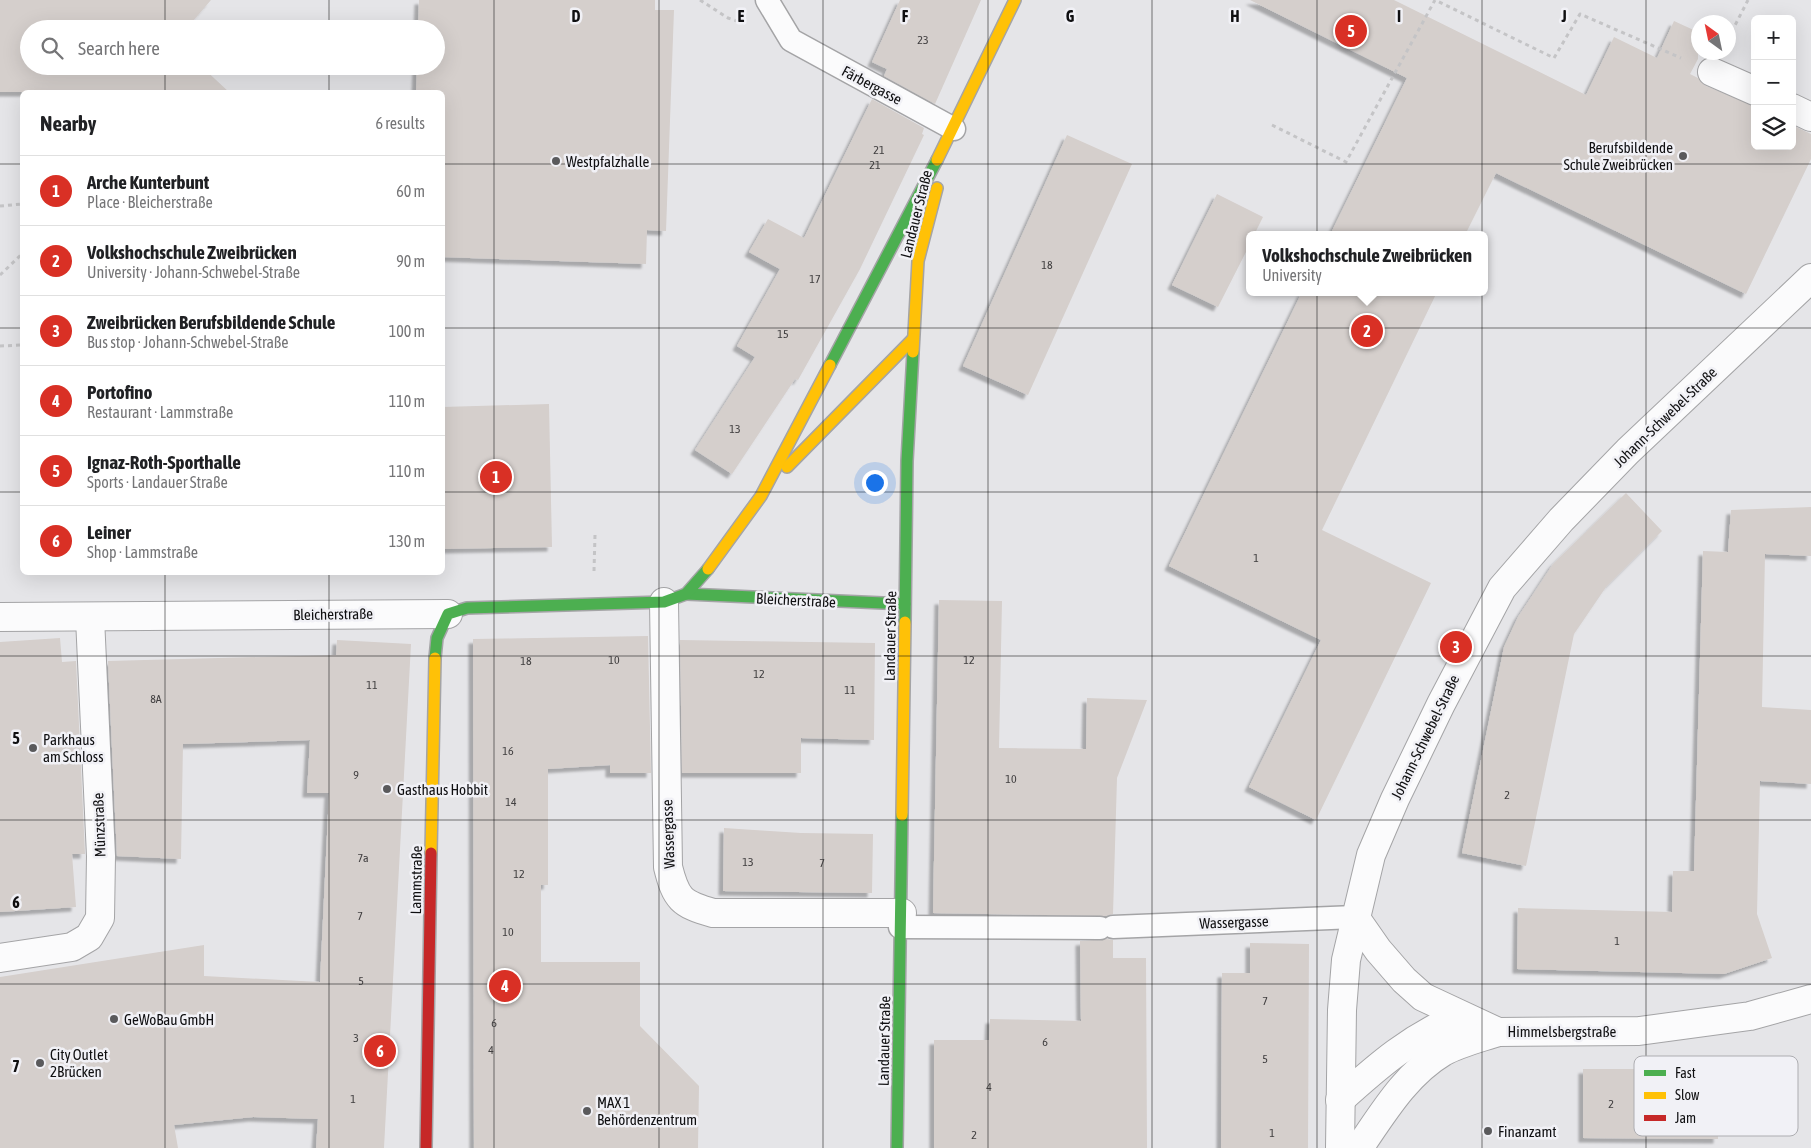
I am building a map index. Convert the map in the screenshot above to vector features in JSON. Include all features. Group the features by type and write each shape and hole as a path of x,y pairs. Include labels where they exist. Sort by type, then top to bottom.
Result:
{"main road":[{"name":"Landauer Straße","path":"675,598 709,570 761,496 954,129 1015,0"},
{"name":"Landauer Straße","path":"897,1148 907,461 913,338 918,261 925,227 954,129"},
{"path":"761,496 815,436 888,368 913,338"},
{"name":"Bleicherstraße","path":"448,614 467,608 675,598 905,604"},
{"name":"Lammstraße","path":"426,1148 435,654 437,638 448,614"}],"street":[{"path":"1712,72 1751,89"},
{"path":"1796,110 1811,117"},
{"name":"Johann-Schwebel-Straße","path":"1340,1148 1342,1010 1346,960 1371,855 1395,798 1502,588 1561,520 1628,451 1811,278"},
{"name":"Wassergasse","path":"675,598 668,867 674,891 691,907 713,913 901,920"},
{"name":"Bleicherstraße","path":"0,618 448,614"},
{"name":"Münzstraße","path":"0,958 72,947 89,937 100,918 101,856 90,618"},
{"name":"Himmelsbergstraße","path":"1355,917 1378,950 1404,980 1423,998 1498,1032 1639,1030 1750,1016 1811,999"},
{"path":"1340,1100 1387,1058 1428,1031 1460,1016"},
{"path":"1360,1148 1384,1110 1418,1070 1444,1051 1498,1032"}],"lane":[{"name":"Färbergasse","path":"767,0 790,40 954,129"},
{"name":"Wassergasse","path":"901,920 1106,928 1355,917"}],"path":[{"path":"1272,125 1346,162 1435,0 1554,58 1580,14 1712,72"},
{"path":"1736,23 1748,0"},
{"path":"0,206 20,204"},
{"path":"0,275 20,256"},
{"path":"0,346 20,344"}],"building":[{"path":"0,0 211,0 194,20 20,20 20,75 211,75 227,90 20,90 20,92 0,92"},
{"name":"Westpfalzhalle","path":"419,0 655,0 655,10 674,10 666,231 647,230 646,264 445,257 445,90 416,90 417,75 445,75 445,20 418,20"},
{"path":"900,0 981,0 935,104 884,76 887,69 872,62"},
{"name":"Berufsbildende Schule Zweibrücken","path":"1250,0 1394,0 1586,95 1614,37 1657,58 1674,21 1691,29 1691,60 1697,60 1690,74 1698,78 1706,86 1751,104 1751,150 1796,150 1796,127 1811,134 1811,159 1746,294 1496,173 1467,231 1332,231 1407,78"},
{"path":"872,99 924,128 922,134 924,135 860,269 798,380 795,379 732,474 695,450 755,357 737,346 780,269 749,252 768,219 804,238"},
{"path":"1067,135 1132,164 1028,395 963,366"},
{"path":"1217,194 1263,217 1256,231 1246,231 1246,252 1218,307 1172,285"},
{"path":"1300,296 1435,296 1322,530 1431,583 1316,820 1249,787 1321,640 1169,566"},
{"path":"549,404 552,547 445,549 445,407"},
{"path":"1626,493 1662,531 1606,587 1574,634 1526,866 1462,853 1504,647 1518,617 1553,564"},
{"path":"1811,507 1811,556 1765,554 1762,707 1811,710 1811,784 1760,781 1757,914 1772,958 1724,974 1517,969 1518,908 1672,912 1673,871 1694,871 1703,551 1728,552 1731,510"},
{"path":"939,600 1002,601 999,748 1086,749 1087,698 1147,700 1117,778 1113,914 1106,916 933,913"},
{"path":"648,636 651,773 610,773 610,765 548,769 548,885 541,885 541,962 640,962 640,1026 699,1086 698,1148 474,1148 473,639"},
{"name":"Parkhaus am Schloss","path":"60,638 62,662 76,661 85,854 72,854 76,907 0,912 0,642"},
{"path":"337,640 411,644 384,1148 316,1148 318,1119 253,1117 174,1125 178,1148 0,1148 0,977 204,945 204,976 320,982 329,793 307,793 310,740 183,744 181,859 117,856 108,661 336,655"},
{"path":"680,640 875,643 874,740 801,738 801,773 682,773"},
{"path":"724,828 801,833 873,834 872,893 723,891"},
{"path":"1113,940 1113,958 1146,958 1147,1148 934,1148 934,1040 989,1040 990,1019 1081,1021 1080,941"},
{"path":"1250,943 1309,944 1308,1148 1221,1148 1222,973 1250,973"},
{"path":"1583,1069 1634,1069 1634,1136 1718,1136 1718,1139 1583,1138"}],"traffic: fast":[{"path":"830,365 937,160"},
{"path":"905,622 907,461 913,352"},
{"path":"435,658 437,638 448,614 467,608 664,602 686,594 708,569"},
{"path":"686,594 905,604"},
{"path":"897,1148 902,815"}],"traffic: slow":[{"path":"937,160 1015,0"},
{"path":"913,352 918,261 937,188"},
{"path":"787,467 913,339"},
{"path":"708,569 761,496 830,365"},
{"path":"902,815 905,622"},
{"path":"431,853 435,658"}],"traffic: jam":[{"path":"426,1148 431,853"}],"place":[{"name":"Ignaz-Roth-Sporthalle","path":"1351,31"},
{"name":"Berufsbildende Schule Zweibrücken","path":"1683,156"},
{"name":"Westpfalzhalle","path":"556,161"},
{"name":"Volkshochschule Zweibrücken","path":"1367,331"},
{"name":"Arche Kunterbunt","path":"496,477"},
{"name":"Zweibrücken Berufsbildende Schule","path":"1456,647"},
{"name":"Parkhaus am Schloss","path":"33,748"},
{"name":"Gasthaus Hobbit","path":"387,789"},
{"name":"Portofino","path":"505,986"},
{"name":"GeWoBau GmbH","path":"114,1019"},
{"name":"Leiner","path":"380,1051"},
{"name":"City Outlet 2Brücken","path":"40,1063"},
{"name":"MAX 1 Behördenzentrum","path":"587,1111"},
{"name":"Finanzamt","path":"1488,1131"}]}
